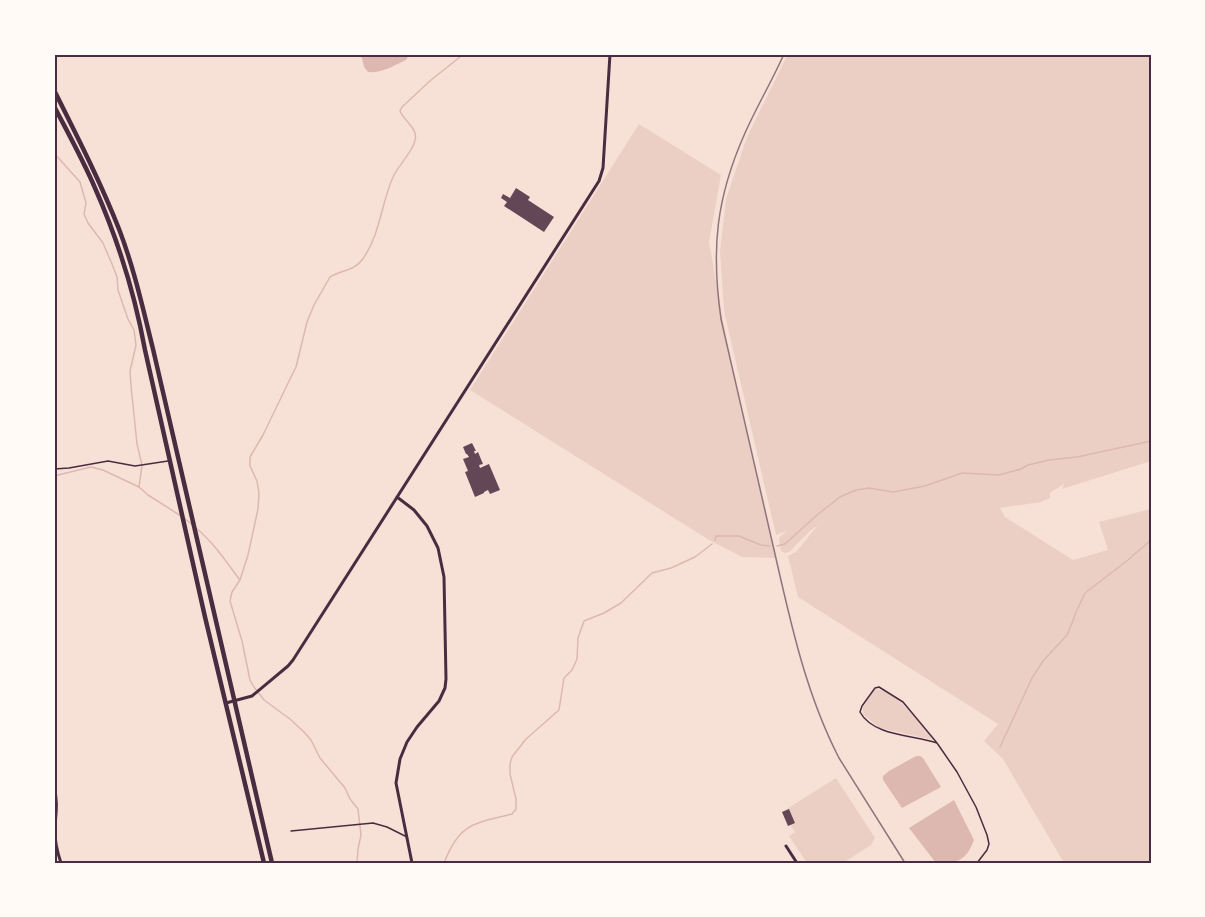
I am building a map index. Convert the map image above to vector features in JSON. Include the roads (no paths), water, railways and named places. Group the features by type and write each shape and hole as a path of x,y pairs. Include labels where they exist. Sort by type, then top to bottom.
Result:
{"highway":[{"path":"54,90 99,180 134,275 272,863"},
{"path":"54,106 94,187 121,253 139,319 264,863"}],"street":[{"path":"226,703 252,696 288,666 297,654 598,181 603,168 610,54"},
{"path":"397,497 414,510 427,526 438,548 444,577 445,688 439,701 407,742 400,759 396,783 412,863"},
{"path":"54,788 57,805 55,836 61,863"},
{"path":"786,846 797,863"}],"lane":[{"path":"54,121 62,122"},
{"path":"54,469 108,461 135,466 170,460"},
{"path":"937,742 879,730 862,716 860,711 862,706 875,688 879,687 903,702 937,742 976,807 987,835 989,844 987,850 977,863"},
{"path":"291,831 373,823 387,827 407,838"}],"waterway":[{"path":"357,863 361,835 358,809 345,788 320,758 311,740 290,719 264,700 254,687 250,680 242,641 230,601 248,555 258,509 259,493 257,481 250,466 250,457 296,367 307,322 314,305 330,277 359,264 373,241 393,177 414,144 415,133 403,117 400,111 402,107 462,54"},
{"path":"54,153 80,182 86,203 84,214 103,243 117,277 118,290 128,319 134,330 136,345 130,371 137,444 142,465 139,487"},
{"path":"777,546 785,544 840,497 856,490 869,488 893,492 925,486 962,473 999,475 1049,460 1077,457 1151,441"},
{"path":"54,476 91,467 103,470 139,487 181,516"},
{"path":"185,519 193,525"},
{"path":"196,528 214,546 239,579"},
{"path":"715,540 716,536 739,536 761,545 770,546"},
{"path":"1000,747 1032,678 1043,661 1067,635 1085,593 1151,540"},
{"path":"444,863 456,839 463,832 478,823 512,814 516,809 510,774 512,757 526,739 559,710 564,678 572,670 577,659 578,638 584,621 621,603 652,573 671,568 695,557 712,544"}],"railway":[{"path":"784,54 745,133 735,157 722,202 718,224 716,270 721,319 785,597 816,706 839,758 905,863"}]}
